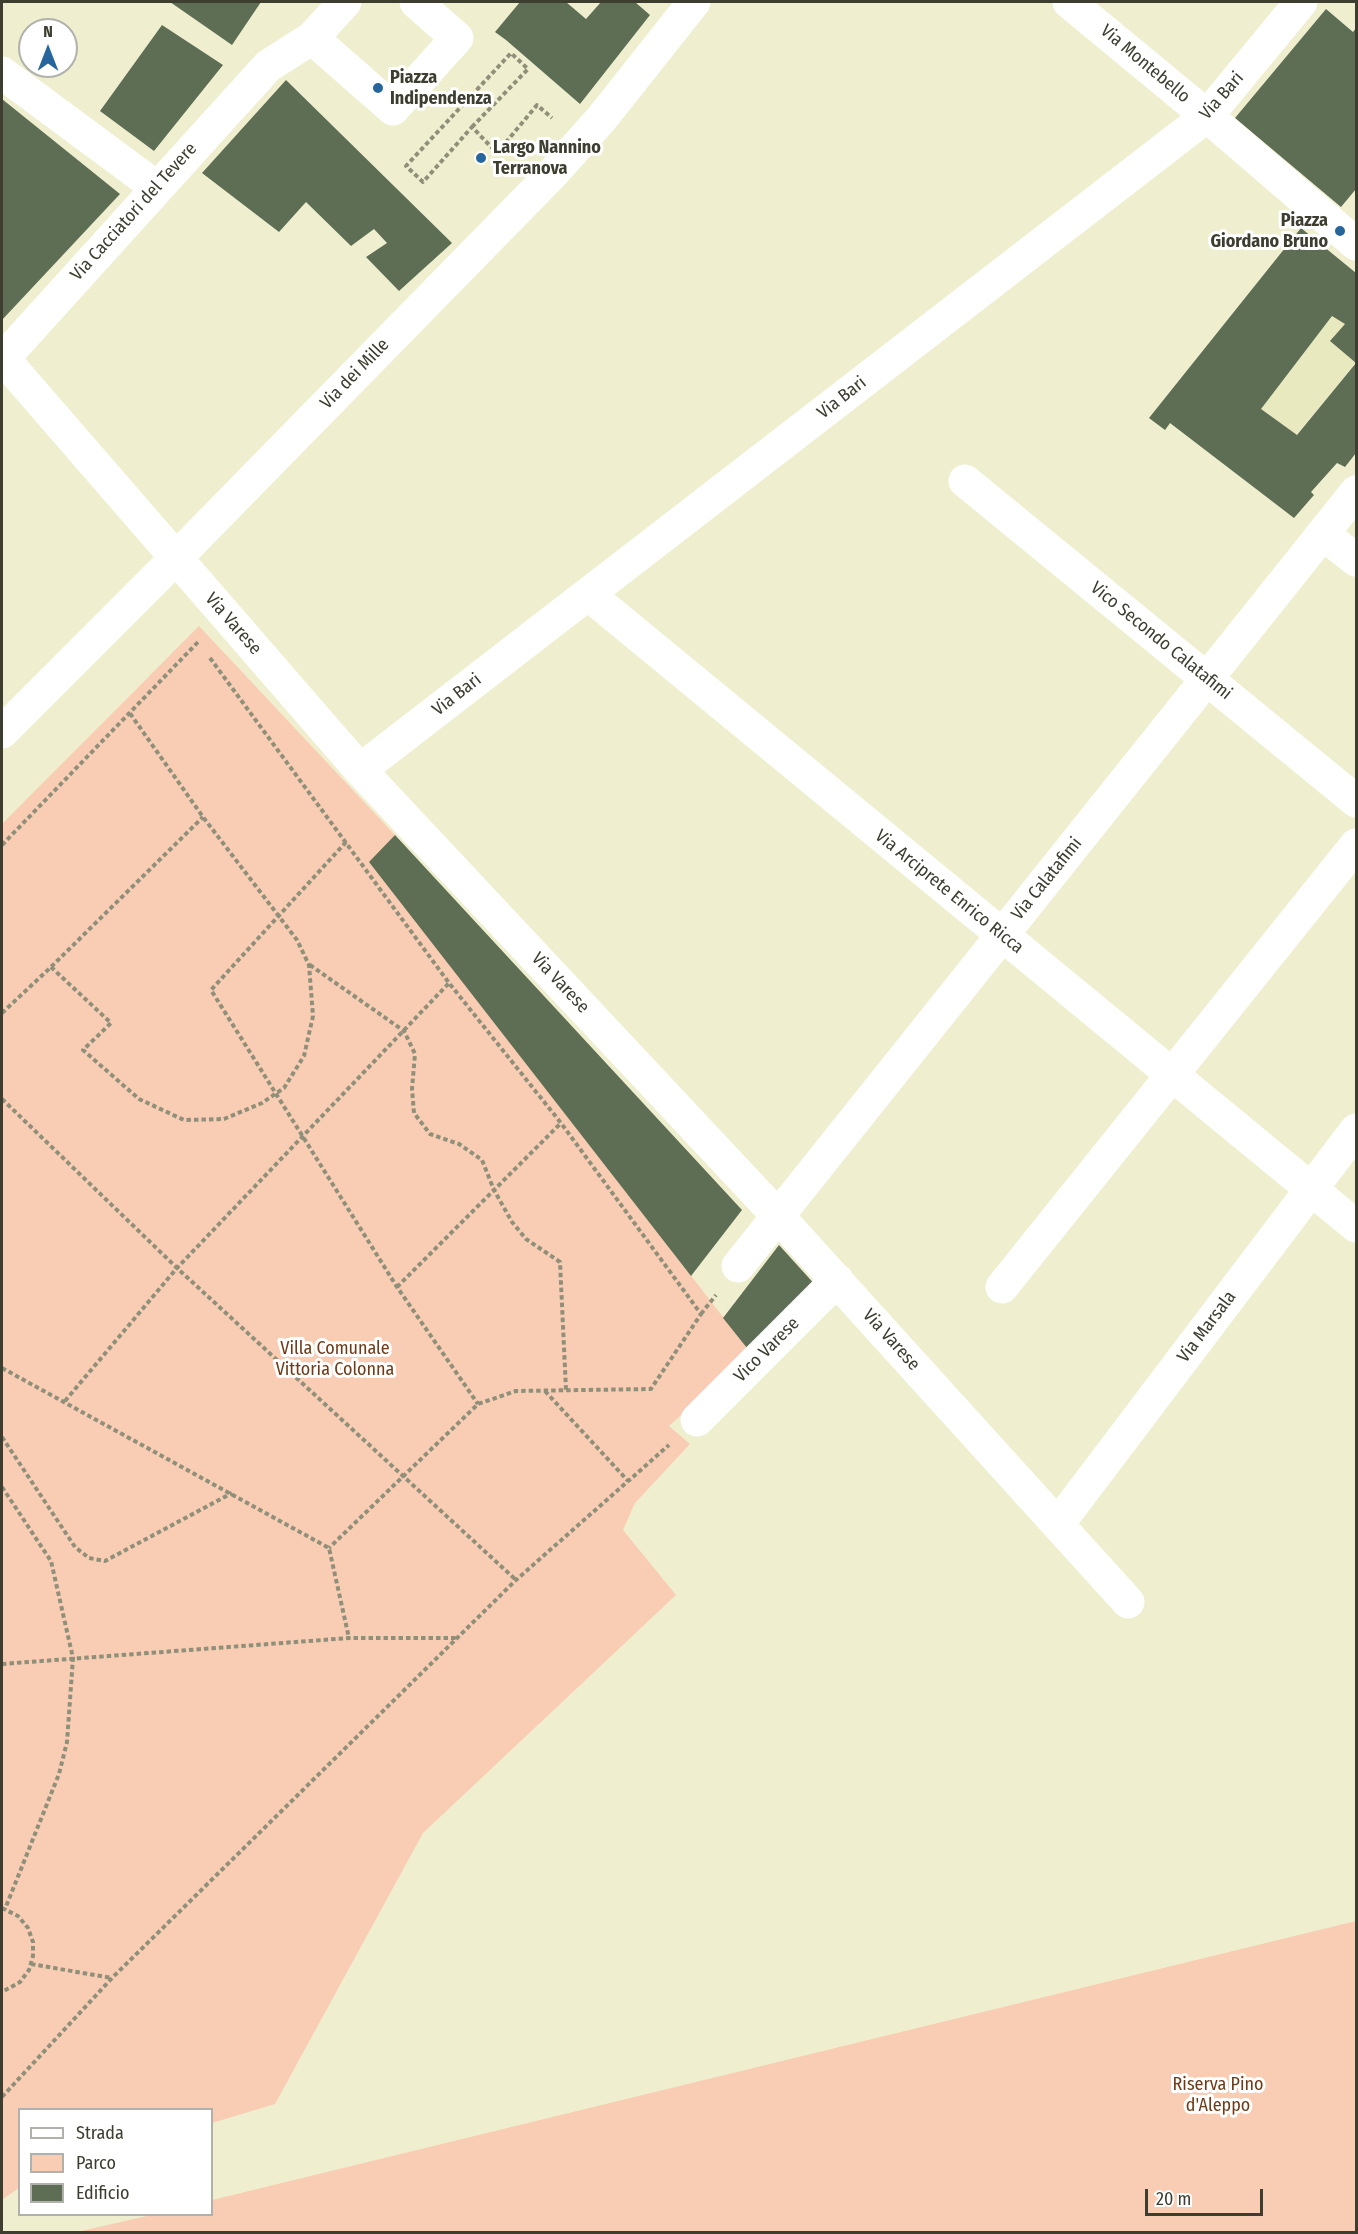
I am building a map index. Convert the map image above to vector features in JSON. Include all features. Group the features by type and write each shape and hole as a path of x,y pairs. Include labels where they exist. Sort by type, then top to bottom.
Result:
{"street":[{"name":"Via Cacciatori del Tevere","path":"2,358 268,66 312,38 345,2"},
{"path":"312,38 393,109 457,38 416,2"},
{"name":"Via dei Mille","path":"2,732 176,558 581,143 694,2"},
{"name":"Via Montebello","path":"1069,2 1346,230"},
{"name":"Via Bari","path":"360,770 1207,116 1301,2"},
{"path":"2,73 156,188"},
{"name":"Via Varese","path":"2,358 360,770 777,1215 1128,1602"},
{"name":"Vico Secondo Calatafimi","path":"965,480 1356,801"},
{"name":"Via Calatafimi","path":"738,1266 1356,492"},
{"path":"1323,534 1356,560"},
{"name":"Via Arciprete Enrico Ricca","path":"588,594 1356,1226"},
{"path":"1002,1287 1356,845"},
{"name":"Via Marsala","path":"1058,1524 1356,1130"},
{"name":"Vico Varese","path":"697,1420 837,1280"}],"path":[{"path":"511,53 528,69 472,127 423,182 406,166 511,53"},
{"path":"472,127 497,153 537,105 581,143"},
{"path":"2,845 197,641 449,983 561,1122 701,1314 651,1389 516,1391 478,1404 329,1548"},
{"path":"51,967 111,1023 83,1050 139,1099 184,1120 224,1119 262,1103 284,1088 304,1056 313,1016 309,965 297,940 203,817 129,712"},
{"path":"2,1013 203,817"},
{"path":"346,842 211,990 397,1287 478,1404"},
{"path":"309,965 404,1030 415,1053 412,1089 414,1113 430,1134 459,1144 482,1160 494,1190 512,1222 526,1239 560,1263 566,1390"},
{"path":"65,1401 177,1268 449,983"},
{"path":"2,1099 177,1268 516,1580"},
{"path":"397,1287 561,1122"},
{"path":"2,1368 329,1548 349,1638"},
{"path":"544,1391 628,1481"},
{"path":"2,2097 112,1978 516,1580 697,1420"},
{"path":"2,1437 75,1547 89,1558 105,1562 232,1493"},
{"path":"2,1487 51,1561 73,1658 67,1742 59,1774 3,1909 18,1916 28,1928 33,1942 33,1956 29,1970 20,1982 2,1992"},
{"path":"2,1664 349,1638 457,1638"},
{"path":"31,1964 112,1978"}],"shaded area":[{"path":"1301,228 1356,273 1356,362 1297,434 1304,440 1282,467 1314,495 1294,518 1171,424 1165,430 1149,418"}],"green space":[{"name":"Villa Comunale Vittoria Colonna","path":"199,626 395,835 370,862 751,1353 669,1426 690,1444 635,1503 623,1530 676,1595 423,1833 275,2104 213,2123 213,2108 18,2108 18,2189 2,2200 2,824"},
{"name":"Riserva Pino d'Aleppo","path":"1356,1921 1356,2232 77,2232 147,2216 213,2216 213,2200"}],"building":[{"path":"170,2 261,2 232,45"},
{"path":"520,2 566,2 586,19 601,2 635,2 650,15 580,104 495,32"},
{"path":"1326,9 1353,32 1356,28 1356,189 1341,207 1235,118"},
{"path":"162,25 223,65 154,151 100,111"},
{"path":"286,80 452,243 399,291 366,257 387,243 374,229 351,246 306,202 279,232 202,173"},
{"path":"2,99 120,194 2,320"},
{"path":"1301,228 1356,273 1356,363 1356,453 1345,467 1337,463 1311,492 1314,495 1294,518 1170,423 1165,430 1149,418","holes":["1332,316 1345,324 1330,341 1356,363 1297,435 1261,409"]},
{"path":"395,835 742,1210 691,1276 369,862"},
{"path":"779,1245 818,1288 751,1353 723,1318"}],"place":[{"name":"Piazza Indipendenza","path":"378,88"},
{"name":"Largo Nannino Terranova","path":"481,158"},
{"name":"Piazza Giordano Bruno","path":"1340,231"}]}
